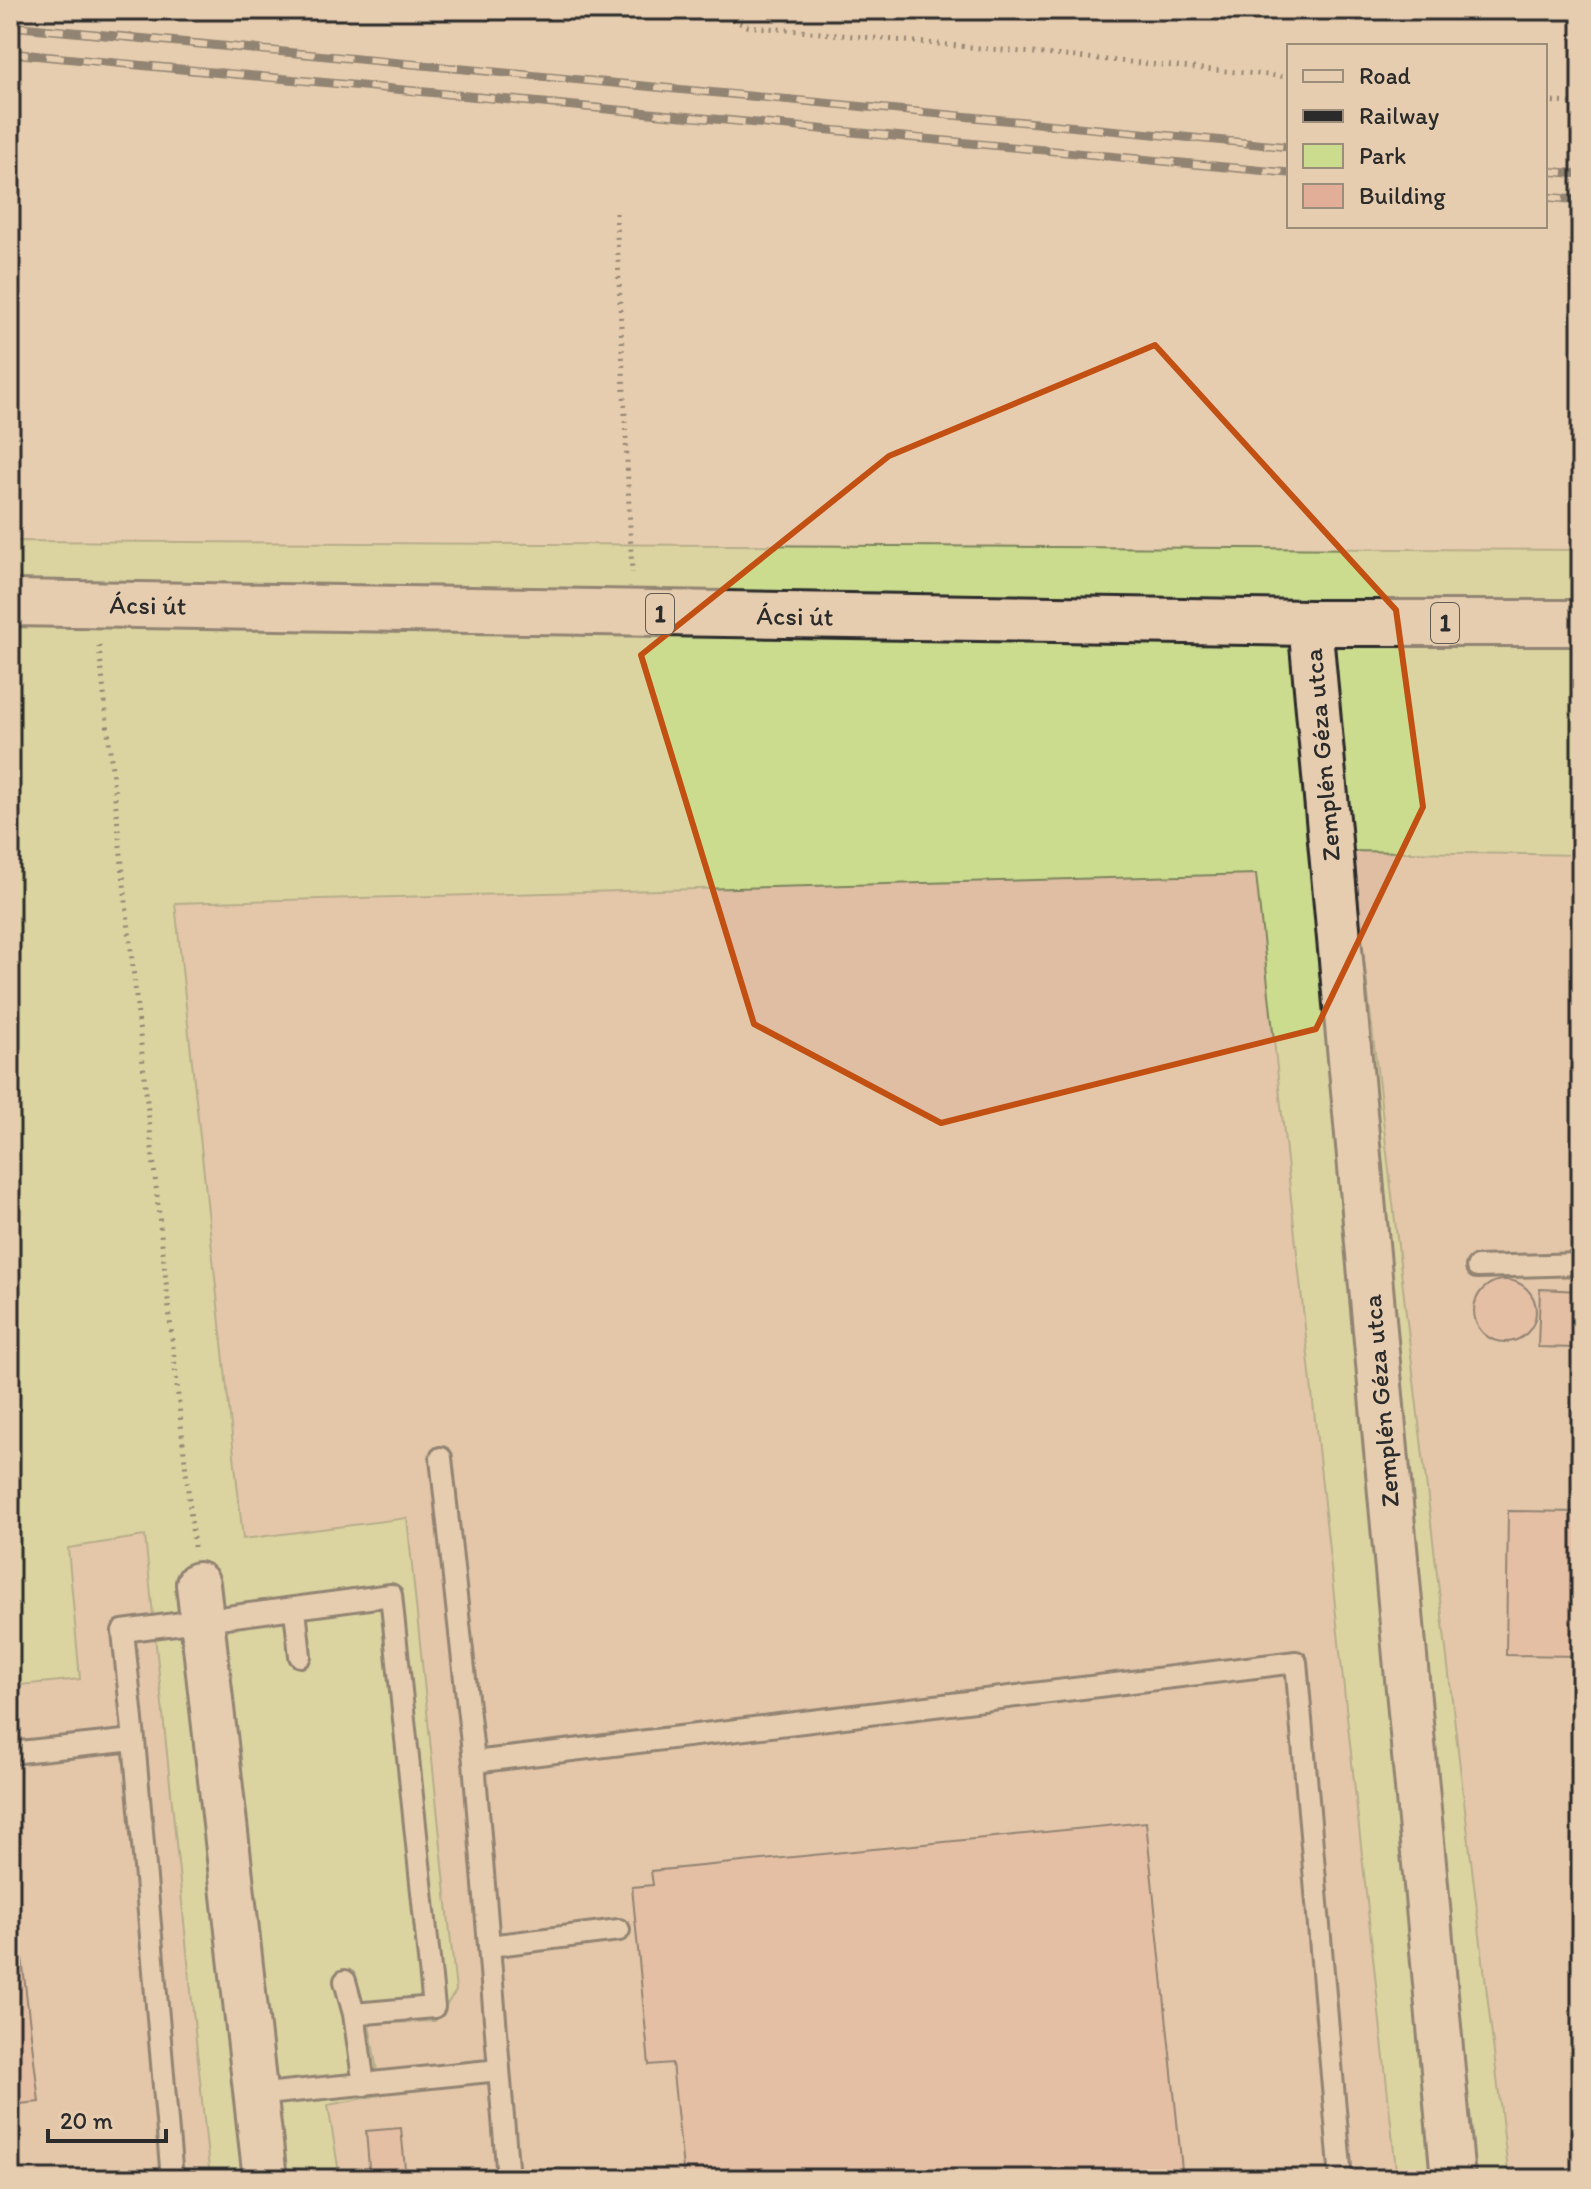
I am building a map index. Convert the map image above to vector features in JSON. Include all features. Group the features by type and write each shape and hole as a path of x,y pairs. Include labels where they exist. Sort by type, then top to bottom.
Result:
{"main road":[{"name":"Ácsi út","path":"10,603 1310,623 1581,623"}],"street":[{"name":"Zemplén Géza utca","path":"1310,623 1453,2179"},
{"path":"200,1604 265,2179"}],"lane":[{"path":"1477,1267 1581,1264"},
{"path":"441,1458 474,1762 508,2179"},
{"path":"172,2179 123,1631 200,1604 295,1610 391,1595 434,2007 354,2014"},
{"path":"295,1610 300,1656"},
{"path":"474,1762 1296,1662 1341,2179"},
{"path":"10,1753 134,1740"},
{"path":"489,1946 619,1930"},
{"path":"345,1981 354,2014 364,2085"},
{"path":"255,2095 499,2070"}],"path":[{"path":"710,10 747,26 1287,77"},
{"path":"1547,101 1581,104"},
{"path":"616,213 633,614"},
{"path":"95,604 200,1604"}],"highlighted area":[{"path":"1155,345 1396,610 1423,807 1316,1029 941,1123 754,1024 641,655 889,456"}],"shaded area":[{"path":"1351,851 1581,855 1581,2179 1509,2179"},
{"path":"1256,874 1397,2179 487,2179 486,2173 447,2179 340,2179 328,2104 369,2024 435,2021 407,1518 243,1539 175,902"},
{"path":"145,1535 210,2179 10,2179 10,1686 80,1678 67,1548"}],"green space":[{"path":"10,541 1581,550 1581,855 1351,851 1509,2179 1397,2179 1256,874 175,903 243,1539 407,1518 456,1991 435,2021 369,2024 381,2095 328,2105 340,2179 210,2179 145,1536 68,1548 80,1679 10,1686"}],"building":[{"path":"1499,1280 1511,1280 1527,1289 1534,1299 1534,1323 1527,1333 1511,1342 1499,1342 1479,1328 1474,1317 1474,1305 1488,1285"},
{"path":"1540,1289 1579,1291 1576,1348 1538,1347"},
{"path":"1508,1511 1580,1512 1579,1656 1506,1655"},
{"path":"1146,1822 1183,2179 684,2179 672,2063 649,2065 632,1887 653,1885 651,1871"},
{"path":"17,1916 39,2102 10,2105 10,1917"},
{"path":"401,2128 406,2179 370,2179 366,2131"},
{"path":"10,2138 15,2179 10,2179"}],"railway":[{"path":"10,26 1287,147"},
{"path":"10,53 1287,173"},
{"path":"1547,171 1581,174"},
{"path":"1547,197 1581,200"}]}
